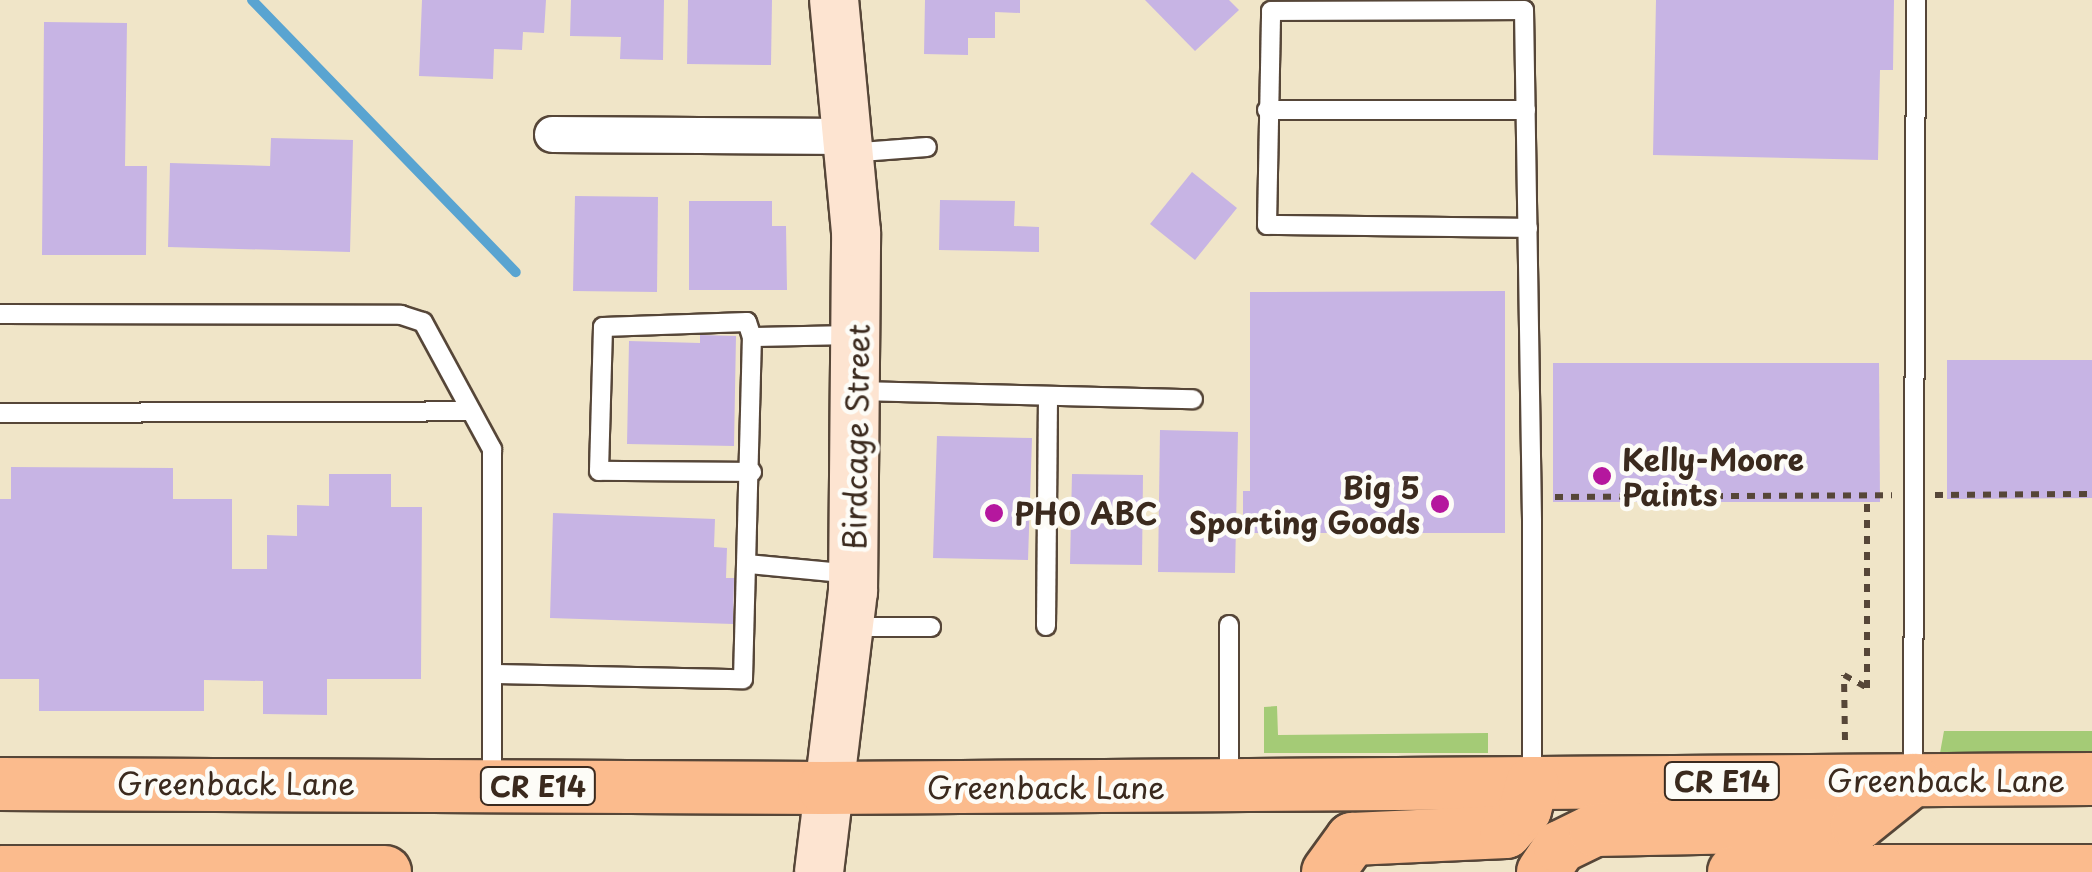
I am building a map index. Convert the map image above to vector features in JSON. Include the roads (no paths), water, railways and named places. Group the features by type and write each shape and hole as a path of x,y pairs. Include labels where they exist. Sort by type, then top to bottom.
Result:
{"main road":[{"name":"Greenback Lane","path":"8,793 492,786 824,788 2092,779"},
{"path":"1543,872 1560,847 1595,830 1857,825 1913,780"},
{"path":"1328,872 1352,838 1506,832 1519,823 1532,783"},
{"path":"1734,872 2092,871"},
{"path":"1,872 386,872"}],"street":[{"name":"Birdcage Street","path":"819,872 824,788 854,574 858,335 834,0"},
{"path":"552,134 847,145"}],"lane":[{"path":"1913,780 1916,0"},
{"path":"1528,228 1267,225 1266,110 1271,11 1524,10 1528,228 1532,783"},
{"path":"1266,110 1526,110"},
{"path":"847,145 927,147"},
{"path":"0,314 401,315 423,322 492,450 496,484 492,786"},
{"path":"494,674 743,679 752,472 752,337 747,322 603,327 600,471 752,472"},
{"path":"752,337 858,335"},
{"path":"857,391 1192,399"},
{"path":"1046,626 1048,396"},
{"path":"0,413 471,410"},
{"path":"748,564 854,574"},
{"path":"1229,625 1229,786"},
{"path":"848,628 931,627"}],"waterway":[{"path":"252,0 516,272"}],"place":[{"name":"Kelly-Moore Paints","path":"1602,476"},
{"name":"Big 5 Sporting Goods","path":"1440,504"},
{"name":"PHO ABC","path":"994,513"}]}
